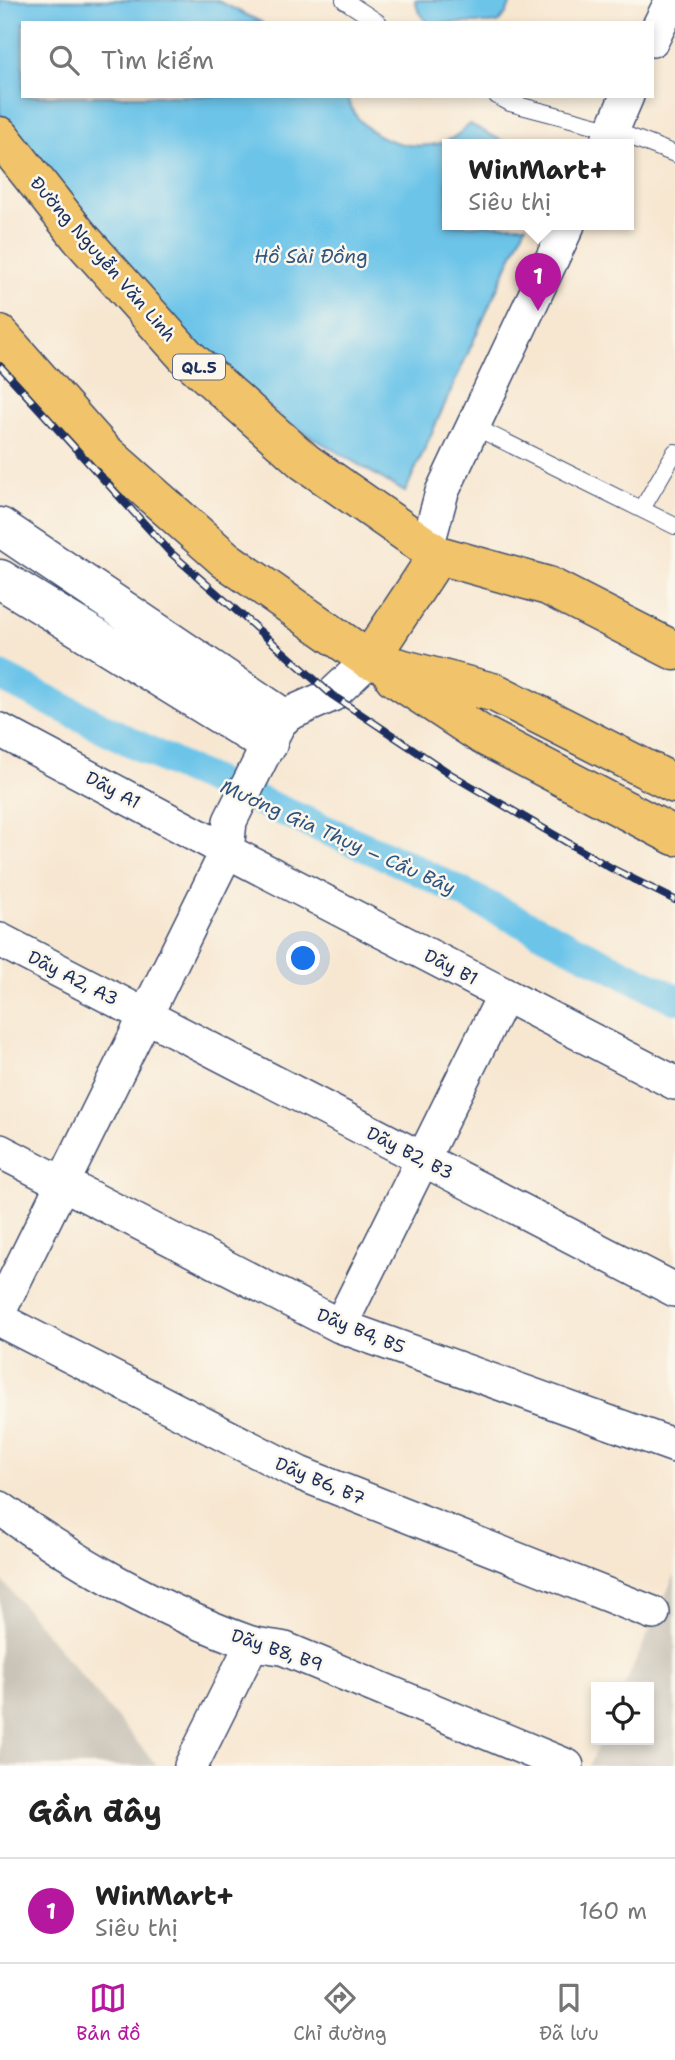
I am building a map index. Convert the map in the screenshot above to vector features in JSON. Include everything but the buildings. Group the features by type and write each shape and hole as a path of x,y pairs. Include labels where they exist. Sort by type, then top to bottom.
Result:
{"highway":[{"name":"Đường Nguyễn Văn Linh","path":"0,136 79,236 186,356 305,462 438,555 548,586 675,651"},
{"path":"0,335 103,451 226,560 482,735 675,836"},
{"path":"369,660 438,555"},
{"path":"369,660 496,693 675,784"}],"street":[{"path":"654,36 672,0"},
{"path":"610,137 626,98"},
{"path":"438,555 429,541 442,492 566,230"},
{"path":"11,533 270,740 0,577 11,533"},
{"path":"0,1310 146,1016 270,740 332,695 369,660"},
{"name":"Dãy A1","path":"0,730 229,836"},
{"name":"Dãy B1","path":"229,836 504,995 675,1083"},
{"name":"Dãy A2, A3","path":"0,940 146,1016"},
{"path":"340,1326 504,995"},
{"name":"Dãy B2, B3","path":"146,1016 675,1290"},
{"name":"Dãy B4, B5","path":"0,1151 340,1326 675,1446"},
{"name":"Dãy B6, B7","path":"0,1320 299,1473 653,1613"},
{"name":"Dãy B8, B9","path":"0,1508 101,1574 252,1644 285,1649 567,1766"},
{"path":"191,1766 252,1644"}],"lane":[{"path":"344,0 376,21"},
{"path":"501,98 610,137"},
{"path":"634,143 675,154"},
{"path":"473,426 675,526"},
{"path":"642,509 675,452"}],"shaded area":[{"path":"675,1574 675,1766 589,1766 598,1745 654,1745 654,1682 626,1682"},
{"path":"0,1578 157,1766 0,1766"}],"water":[{"name":"Hồ Sài Đồng","path":"0,0 216,0 259,21 21,21 21,98 348,98 360,121 382,137 409,145 442,143 442,230 524,230 405,492 288,423 146,301 35,166 0,114"},
{"path":"415,0 512,0 500,21 426,21 418,10"},
{"name":"Hồ Sài Đồng","path":"470,124 499,139 451,139"}],"waterway":[{"name":"Mương Gia Thụy – Cầu Bây","path":"0,676 179,766 411,867 675,999"}],"railway":[{"path":"0,366 170,552 332,695 452,775 611,868 675,900"}],"place":[{"name":"WinMart+","path":"538,311"}]}
